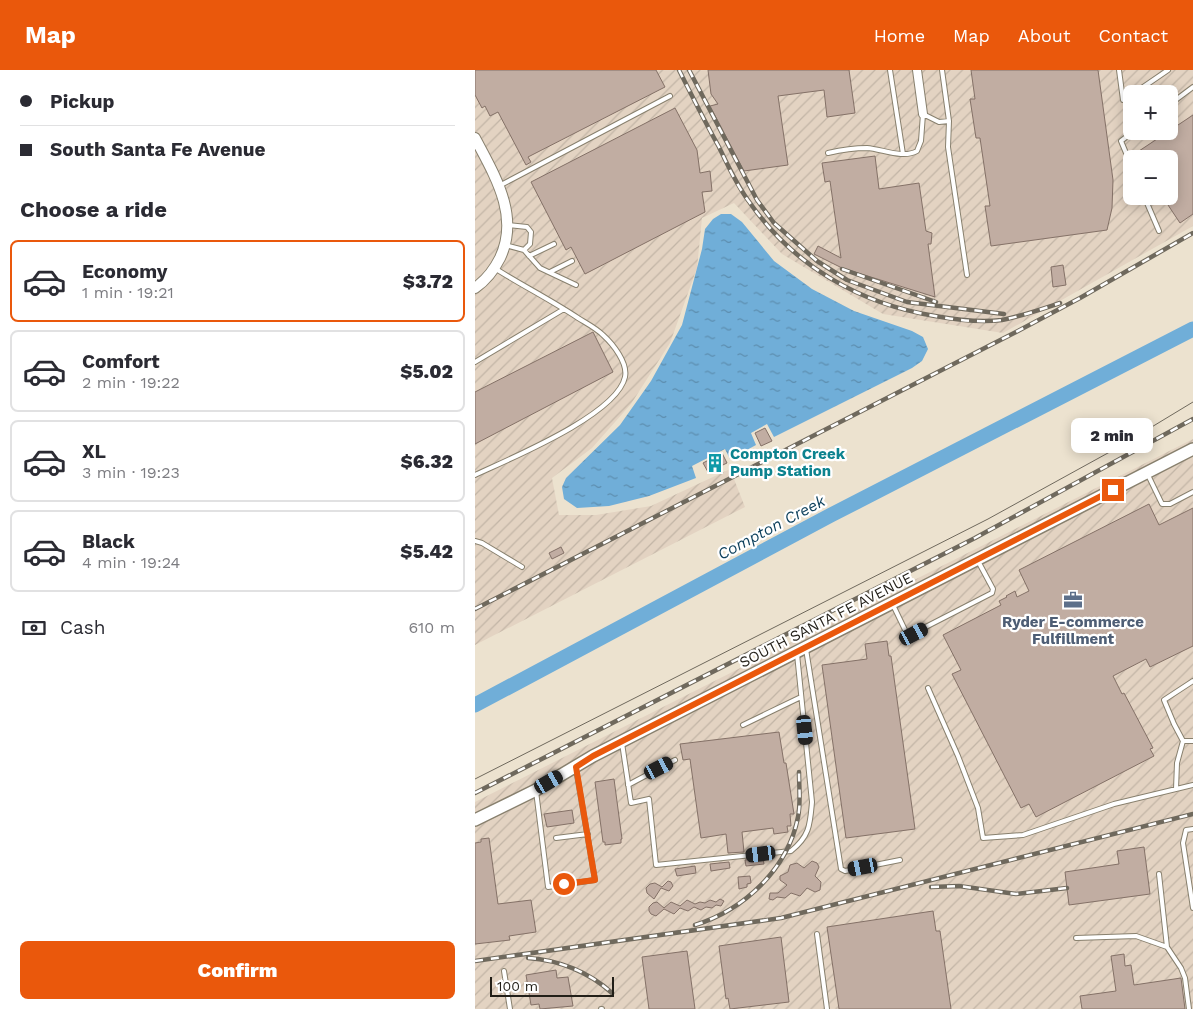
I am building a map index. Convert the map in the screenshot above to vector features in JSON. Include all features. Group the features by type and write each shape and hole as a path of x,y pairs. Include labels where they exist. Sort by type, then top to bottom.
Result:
{"main road":[{"name":"SOUTH SANTA FE AVENUE","path":"475,820 536,790 622,741 1193,449"}],"street":[{"path":"917,70 923,114"},
{"path":"475,140 499,186 506,206 508,225 505,245 494,267 475,288"}],"lane":[{"path":"890,70 903,154"},
{"path":"942,70 949,121 948,147 967,275"},
{"path":"1119,70 1123,100"},
{"path":"1146,85 1168,70"},
{"path":"1178,98 1193,87"},
{"path":"499,186 670,96"},
{"path":"828,153 845,149 868,148 903,154 913,153 919,147 923,114 939,122 949,121"},
{"path":"1148,205 1159,231"},
{"path":"508,225 527,227 531,232 530,244 524,250"},
{"path":"529,256 554,244"},
{"path":"505,245 524,250 540,268 577,285"},
{"path":"550,272 572,261"},
{"path":"475,475 572,428 609,401 621,388 625,376 623,364 616,350 602,334 494,267"},
{"path":"475,362 564,309"},
{"path":"1147,472 1162,504 1171,504 1193,492"},
{"path":"475,541 482,543 522,567"},
{"path":"892,603 907,634 914,634 992,593 993,590 977,559"},
{"path":"622,741 631,803 649,798 656,865 791,851 802,842 810,824 812,802 801,697 801,649"},
{"path":"801,649 841,869 845,871 899,860"},
{"path":"1176,789 1177,763 1183,741 1165,700 1193,681"},
{"path":"927,688 978,808 983,838 1023,835 1114,804 1193,785"},
{"path":"743,725 801,697"},
{"path":"1183,741 1193,741"},
{"path":"628,785 675,760"},
{"path":"536,790 549,887 595,880 576,767"},
{"path":"1193,829 1186,830 1183,842 1193,908"},
{"path":"555,838 587,834"},
{"path":"1159,874 1167,947 1181,968 1185,978 1189,1009"},
{"path":"817,934 827,1009"},
{"path":"1075,938 1136,936 1167,947"},
{"path":"504,971 510,1009"}],"shaded area":[{"path":"475,70 1193,70 1193,226 1003,333 883,314 782,254 734,203 702,218 697,268 670,343 631,404 592,448 552,478 559,515 596,515 651,506 730,469 745,507 475,645"},
{"path":"1193,439 1193,1009 475,1009 475,802"}],"water":[{"path":"721,214 731,214 742,222 774,261 812,289 854,311 912,331 923,337 928,349 922,361 912,368 774,437 767,424 751,433 756,445 730,459 725,449 692,466 696,478 649,496 609,506 577,508 564,499 562,487 566,478 620,425 651,381 682,325 702,249 705,229 713,219"}],"building":[{"path":"475,70 656,70 665,87 528,157 531,162 526,165 498,112 490,116 485,106 482,108 475,95"},
{"path":"708,70 849,70 855,113 827,117 824,90 778,96 788,165 744,171 710,106 718,104 711,94"},
{"path":"971,70 1098,70 1113,180 1112,208 1107,230 991,246 985,206 990,206 980,138 976,138 970,99 975,99"},
{"path":"675,108 697,150 700,173 710,171 712,191 702,192 705,212 585,274 571,247 566,250 531,182"},
{"path":"1193,115 1193,214 1180,223 1168,205 1178,205 1178,150 1140,150 1156,140 1178,140 1178,125"},
{"path":"875,156 879,189 919,183 926,231 932,233 931,244 928,244 935,297 842,268 814,254 818,246 841,258 830,181 825,182 822,163"},
{"path":"1063,265 1066,285 1053,287 1051,267"},
{"path":"593,332 613,372 475,444 475,392"},
{"path":"765,428 772,441 761,446 755,433"},
{"name":"Compton Creek Pump Station","path":"722,453 727,463 708,472 703,463"},
{"path":"1149,504 1159,525 1193,508 1193,646 1150,667 1146,659 1113,676 1153,748 1150,749 1154,756 1036,817 1029,804 1021,808 952,674 961,670 943,635 1001,605 999,601 1015,591 1017,597 1029,591 1019,570"},
{"path":"561,547 564,553 552,559 549,553"},
{"path":"887,641 889,656 891,656 915,829 846,838 822,665 867,659 865,644"},
{"path":"779,732 794,814 790,814 791,826 787,826 788,832 774,834 773,828 742,832 744,852 728,853 726,834 701,838 690,759 683,760 680,744"},
{"path":"614,779 622,839 621,843 605,845 605,842 603,842 595,782"},
{"path":"572,810 574,823 547,827 544,814"},
{"path":"489,838 498,904 531,900 536,932 509,936 510,940 475,944 475,843 481,842 481,839"},
{"path":"1144,847 1150,894 1069,905 1065,872 1119,864 1117,851"},
{"path":"763,858 764,864 746,866 745,860"},
{"path":"812,861 817,863 819,867 815,876 821,882 820,890 815,892 807,888 800,896 791,893 785,898 769,899 770,893 778,893 787,885 780,880 780,876 788,872 790,865 797,863 804,868"},
{"path":"729,862 730,868 711,871 710,864"},
{"path":"695,866 696,873 677,876 675,869"},
{"path":"750,876 751,883 747,884 747,887 739,889 738,877"},
{"path":"668,881 673,886 669,891 661,888 654,899 647,893 646,888 650,884 655,883 662,887"},
{"path":"720,899 724,901 721,906 706,907 701,910 694,907 688,911 680,908 674,914 664,909 656,916 649,911 649,907 657,902 664,908 671,902 680,906 687,900 695,904 705,903 710,900 716,902"},
{"path":"933,911 936,931 940,931 951,1009 839,1009 827,927"},
{"path":"781,937 789,1002 730,1009 728,998 726,999 719,946"},
{"path":"687,951 695,1009 649,1009 642,957"},
{"path":"1124,954 1125,966 1131,965 1134,985 1181,978 1185,1009 1082,1009 1080,996 1116,991 1111,956"},
{"path":"556,970 557,978 568,977 573,1006 540,1009 539,1004 531,1005 526,975"}],"waterway":[{"name":"Compton Creek","path":"475,705 831,515 1193,329"}],"tram line":[{"path":"475,779 988,519 1117,448 1193,402"}],"railway":[{"path":"679,70 733,176 750,203 787,246 831,279 855,292 881,302 907,310 960,320 1002,320 1060,303"},
{"path":"689,70 757,200 774,223 817,261 847,280 907,302 1004,314"},
{"path":"475,609 1016,332 1080,298 1193,233"},
{"path":"842,269 936,302"},
{"path":"475,793 975,538 1193,419"},
{"path":"695,925 713,918 746,898 761,885 785,854 793,836 798,817 800,801 799,772"},
{"path":"475,961 781,918 1193,814"},
{"path":"931,887 959,886 1016,894 1067,888"},
{"path":"528,958 551,961 573,968 594,979 612,993"}],"place":[{"name":"Compton Creek Pump Station","path":"715,463"},
{"name":"Ryder E-commerce Fulfillment","path":"1073,600"}],"route":[{"path":"564,884 595,880 576,767 593,756 1113,490"}]}
